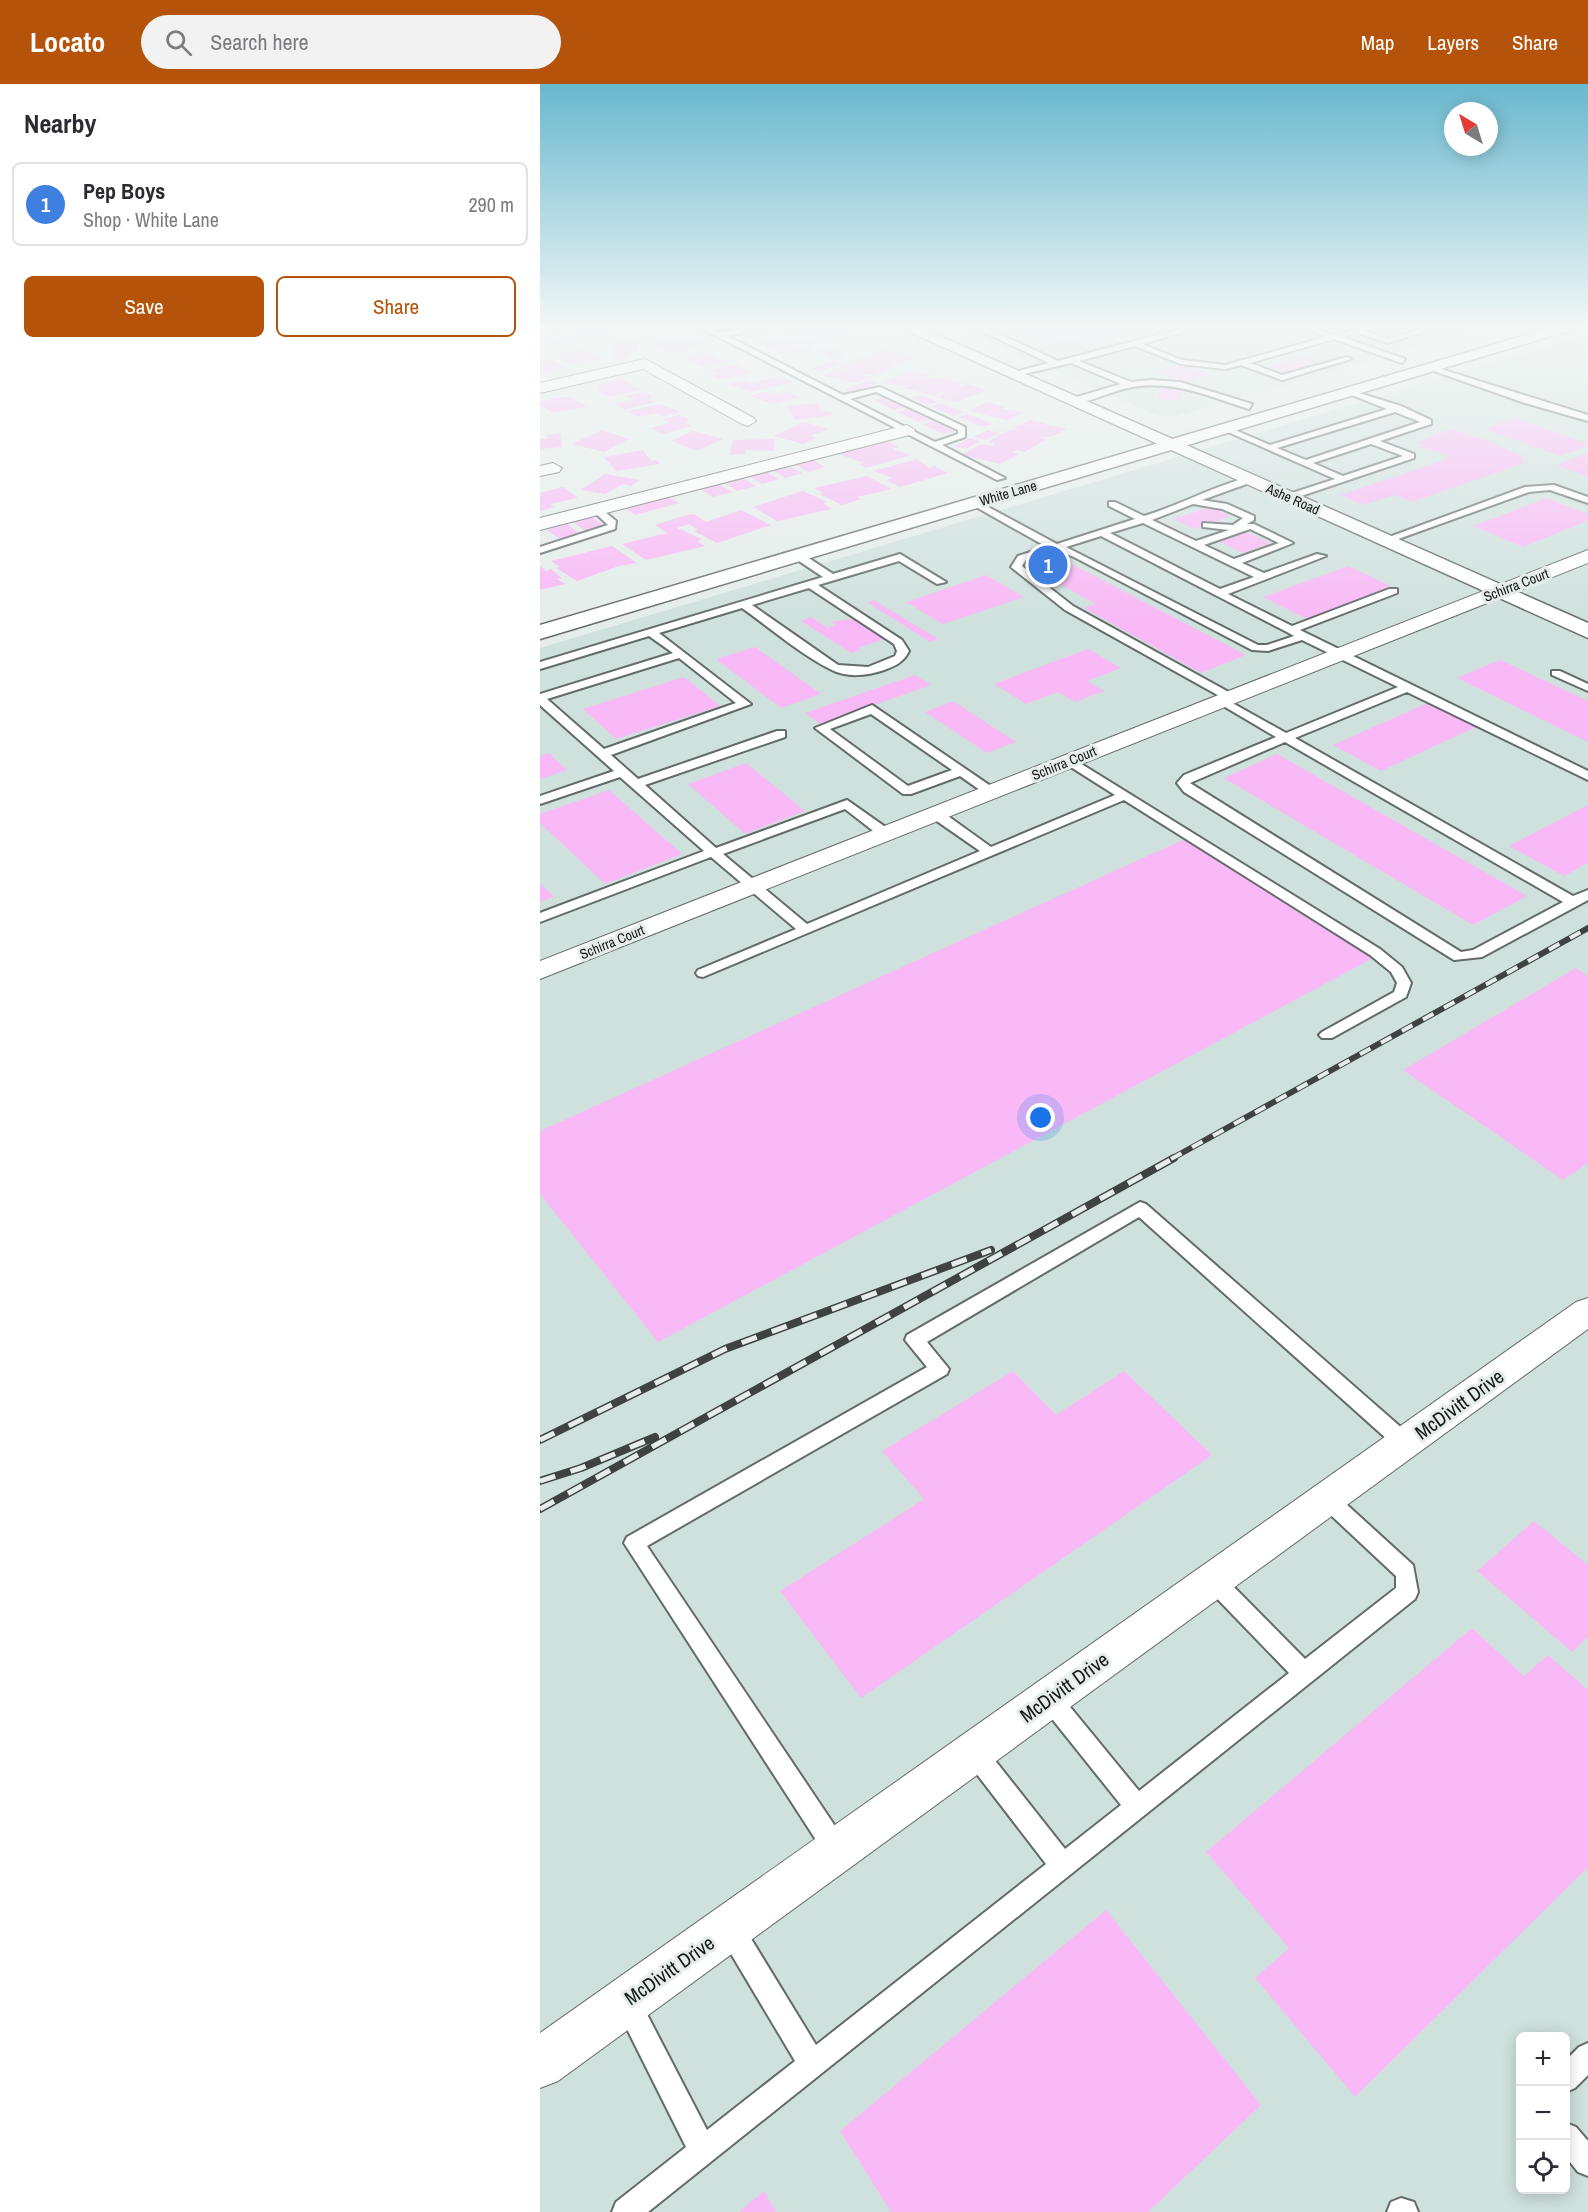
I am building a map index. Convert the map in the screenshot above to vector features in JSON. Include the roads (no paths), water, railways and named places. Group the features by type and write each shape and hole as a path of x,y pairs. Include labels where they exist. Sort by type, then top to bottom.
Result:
{"main road":[{"name":"Ashe Road","path":"1124,423 1588,631"},
{"name":"White Lane","path":"749,550 1187,423"},
{"name":"White Lane","path":"540,632 1245,423"},
{"path":"708,582 706,577 714,572 827,528"},
{"path":"540,620 604,592"}],"street":[{"path":"540,524 907,430"},
{"name":"Schirra Court","path":"540,971 1588,556"},
{"name":"McDivitt Drive","path":"540,2063 1588,1311"}],"lane":[{"path":"893,423 1000,478"},
{"path":"935,445 962,435 962,429 950,423"},
{"path":"1268,448 1348,423"},
{"path":"1305,463 1424,423"},
{"path":"1225,429 1343,479"},
{"path":"1289,497 1411,456 1372,441"},
{"path":"1181,512 1191,501 1249,480"},
{"path":"1386,540 1528,489 1551,487 1588,500"},
{"path":"1191,501 1224,506 1251,518 1206,525"},
{"path":"974,503 1048,544 1059,547 1256,648 1268,648 1303,636"},
{"path":"1112,504 1263,578"},
{"path":"540,550 612,527 612,523 596,509"},
{"path":"1201,510 1145,519 1022,558 1016,567 1049,590 1069,608 1226,699 1285,738 1573,902"},
{"path":"1192,543 1224,523"},
{"path":"1192,543 1251,526 1265,537 1288,543 1233,562"},
{"path":"1102,533 1291,630 1343,653 1588,776"},
{"path":"1215,554 1233,548"},
{"path":"797,555 832,578"},
{"path":"1220,593 1320,556"},
{"path":"540,666 900,557 941,582"},
{"path":"743,604 834,667 846,672 879,669 900,658 903,651 898,642 810,584"},
{"path":"1291,630 1393,591"},
{"path":"602,754 746,704 651,632"},
{"path":"540,698 681,654"},
{"path":"1557,673 1588,688"},
{"path":"1408,687 1188,778 1183,783 1459,957 1472,957 1588,894"},
{"path":"540,698 752,887 806,930"},
{"path":"961,771 907,791 821,728 872,709 961,771 991,792"},
{"path":"636,784 781,734"},
{"path":"1070,761 1375,952 1397,970 1404,983 1401,994 1327,1035"},
{"path":"540,800 622,772"},
{"path":"703,973 1125,795"},
{"path":"540,918 848,804 886,834"},
{"path":"936,814 990,852"},
{"path":"837,1850 634,1543 939,1369 914,1340 1140,1208 1405,1443"},
{"path":"626,2212 1407,1592 1406,1572 1327,1499"},
{"path":"1213,1580 1305,1674"},
{"path":"1049,1698 1137,1807"},
{"path":"974,1752 1062,1865"},
{"path":"730,1928 812,2064"},
{"path":"626,2001 703,2151"},
{"path":"1570,2075 1588,2056"},
{"path":"1569,2140 1588,2162"}],"railway":[{"path":"1171,1159 1588,928"},
{"path":"540,1509 1174,1158"},
{"path":"540,1440 725,1349 991,1250"},
{"path":"540,1481 581,1468 655,1437"}],"place":[{"name":"Pep Boys","path":"1048,565"}]}
